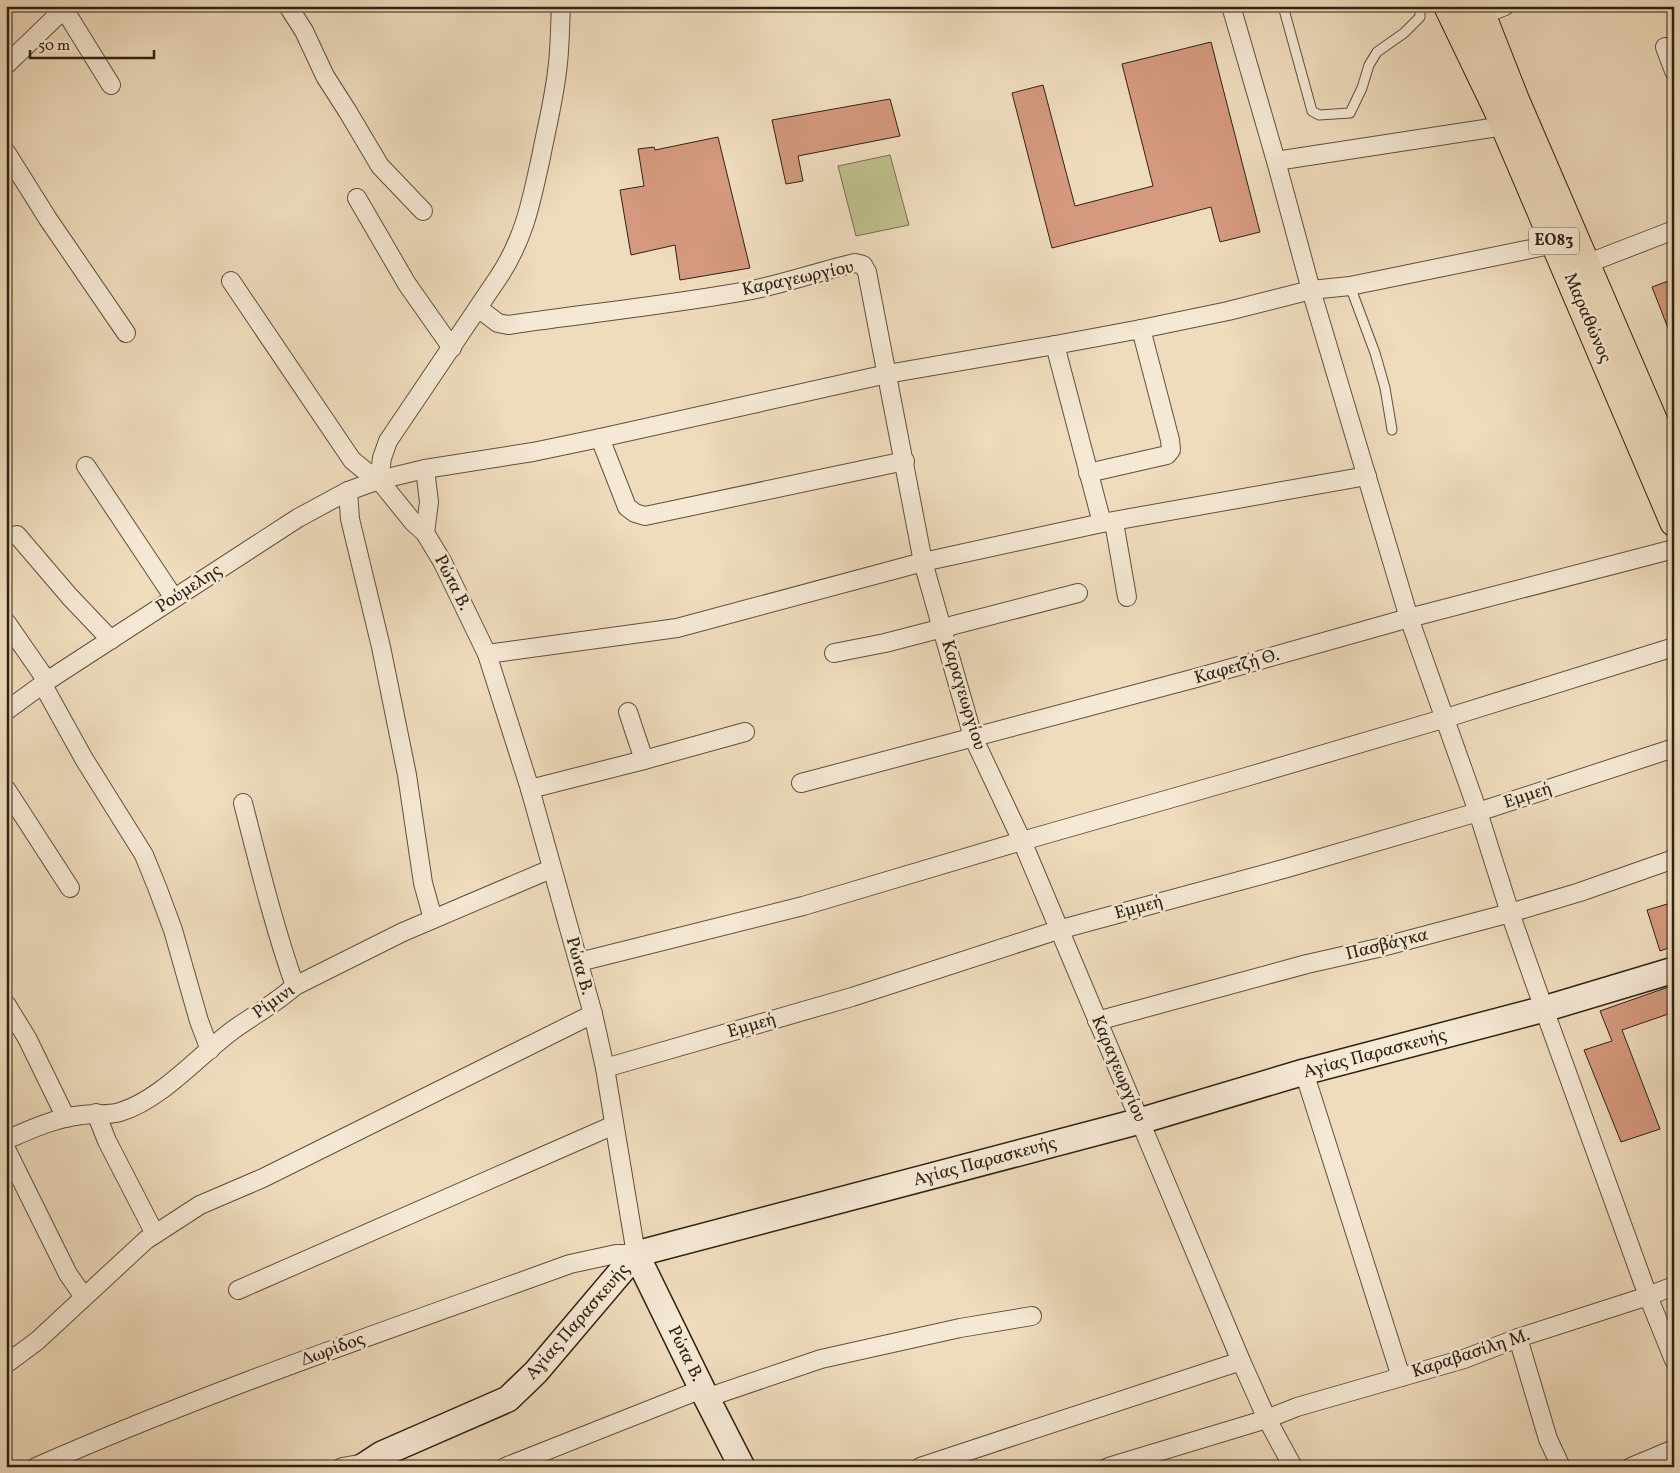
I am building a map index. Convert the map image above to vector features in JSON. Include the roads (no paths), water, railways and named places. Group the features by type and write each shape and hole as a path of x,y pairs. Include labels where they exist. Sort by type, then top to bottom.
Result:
{"main road":[{"name":"Μαραθώνος","path":"1448,6 1504,126 1674,522"},
{"name":"Μαραθώνος","path":"1488,9 1515,100 1674,470"}],"street":[{"path":"288,6 304,31 325,76 380,166 422,211"},
{"path":"379,480 382,458 388,441 452,348 513,254 522,234 550,115 558,64 561,6"},
{"path":"1232,6 1311,290 1409,618 1446,718 1510,913 1544,1009 1648,1296 1674,1360"},
{"path":"6,65 65,8 111,85"},
{"path":"1665,47 1674,71"},
{"path":"1276,161 1504,126"},
{"path":"6,152 126,333"},
{"path":"357,198 406,284 452,348"},
{"path":"1586,264 1674,230"},
{"name":"Ρούμελης","path":"6,711 45,683 298,518 348,491 379,480 425,469 533,452 887,374 1141,329 1228,311 1311,290 1350,286 1555,244"},
{"name":"Καραγεωργίου","path":"478,308 498,323 508,324 669,304 793,281 855,263 863,266 867,272 923,562 973,737 1022,840 1058,930 1266,1419 1292,1467"},
{"name":"Ρώτα Β.","path":"230,281 352,460 379,480 413,522 425,533 442,561 487,654 530,790 593,1014 605,1068 636,1254 742,1467"},
{"path":"1088,473 1167,455 1171,450 1141,329"},
{"path":"1055,345 1088,473 1108,522 1127,597"},
{"path":"600,438 627,507 635,513 645,516 905,461"},
{"path":"86,466 174,598"},
{"path":"425,469 429,502 425,533"},
{"path":"487,654 677,628 923,562 1108,522 1367,476"},
{"path":"348,491 350,519 381,647 406,775 423,883 433,919"},
{"path":"17,535 70,597 111,640"},
{"name":"Καφετζή Θ.","path":"801,784 1206,676 1409,618 1674,549"},
{"path":"834,653 885,643 1078,593"},
{"path":"6,622 45,683 84,759 144,855 173,930 199,1021 210,1050"},
{"path":"579,962 803,906 1022,840 1255,775 1674,647"},
{"path":"628,712 644,760"},
{"path":"530,790 745,732"},
{"name":"Εμμεή","path":"605,1068 852,997 1058,930 1287,868 1478,812 1674,748"},
{"path":"6,789 70,888"},
{"path":"243,804 295,986"},
{"name":"Πασβάγκα","path":"1097,1021 1307,964 1378,948 1510,913 1580,892 1674,859"},
{"name":"Ρίμινι","path":"6,1140 42,1124 96,1113 118,1113 143,1102 172,1082 233,1030 282,998 295,986 404,932 551,868"},
{"name":"Αγίας Παρασκευής","path":"367,1464 382,1454 508,1399 536,1372 636,1254 1140,1121 1304,1072 1544,1009 1674,970"},
{"path":"6,1004 28,1038 66,1118"},
{"path":"6,1364 37,1342 146,1240 200,1205 263,1178 593,1014"},
{"path":"1304,1072 1401,1377"},
{"path":"96,1113 107,1141 156,1234"},
{"path":"238,1290 614,1125"},
{"path":"6,1149 68,1274 84,1297"},
{"name":"Δωρίδος","path":"36,1467 88,1444 202,1399 570,1264 616,1254 636,1254"},
{"name":"Καραβασίλη Μ.","path":"1108,1467 1266,1419 1297,1407 1464,1359 1518,1338 1674,1286"},
{"path":"505,1467 704,1393 821,1359 960,1328 1032,1316"},
{"path":"1518,1338 1548,1439 1561,1467"},
{"path":"920,1467 1241,1361"},
{"path":"1631,1467 1674,1450"},
{"path":"342,1467 367,1464"}],"lane":[{"path":"1283,6 1312,111 1319,115 1350,113 1376,52 1404,33 1420,17 1420,6"},
{"path":"1350,286 1375,353 1385,388 1392,430"}]}
